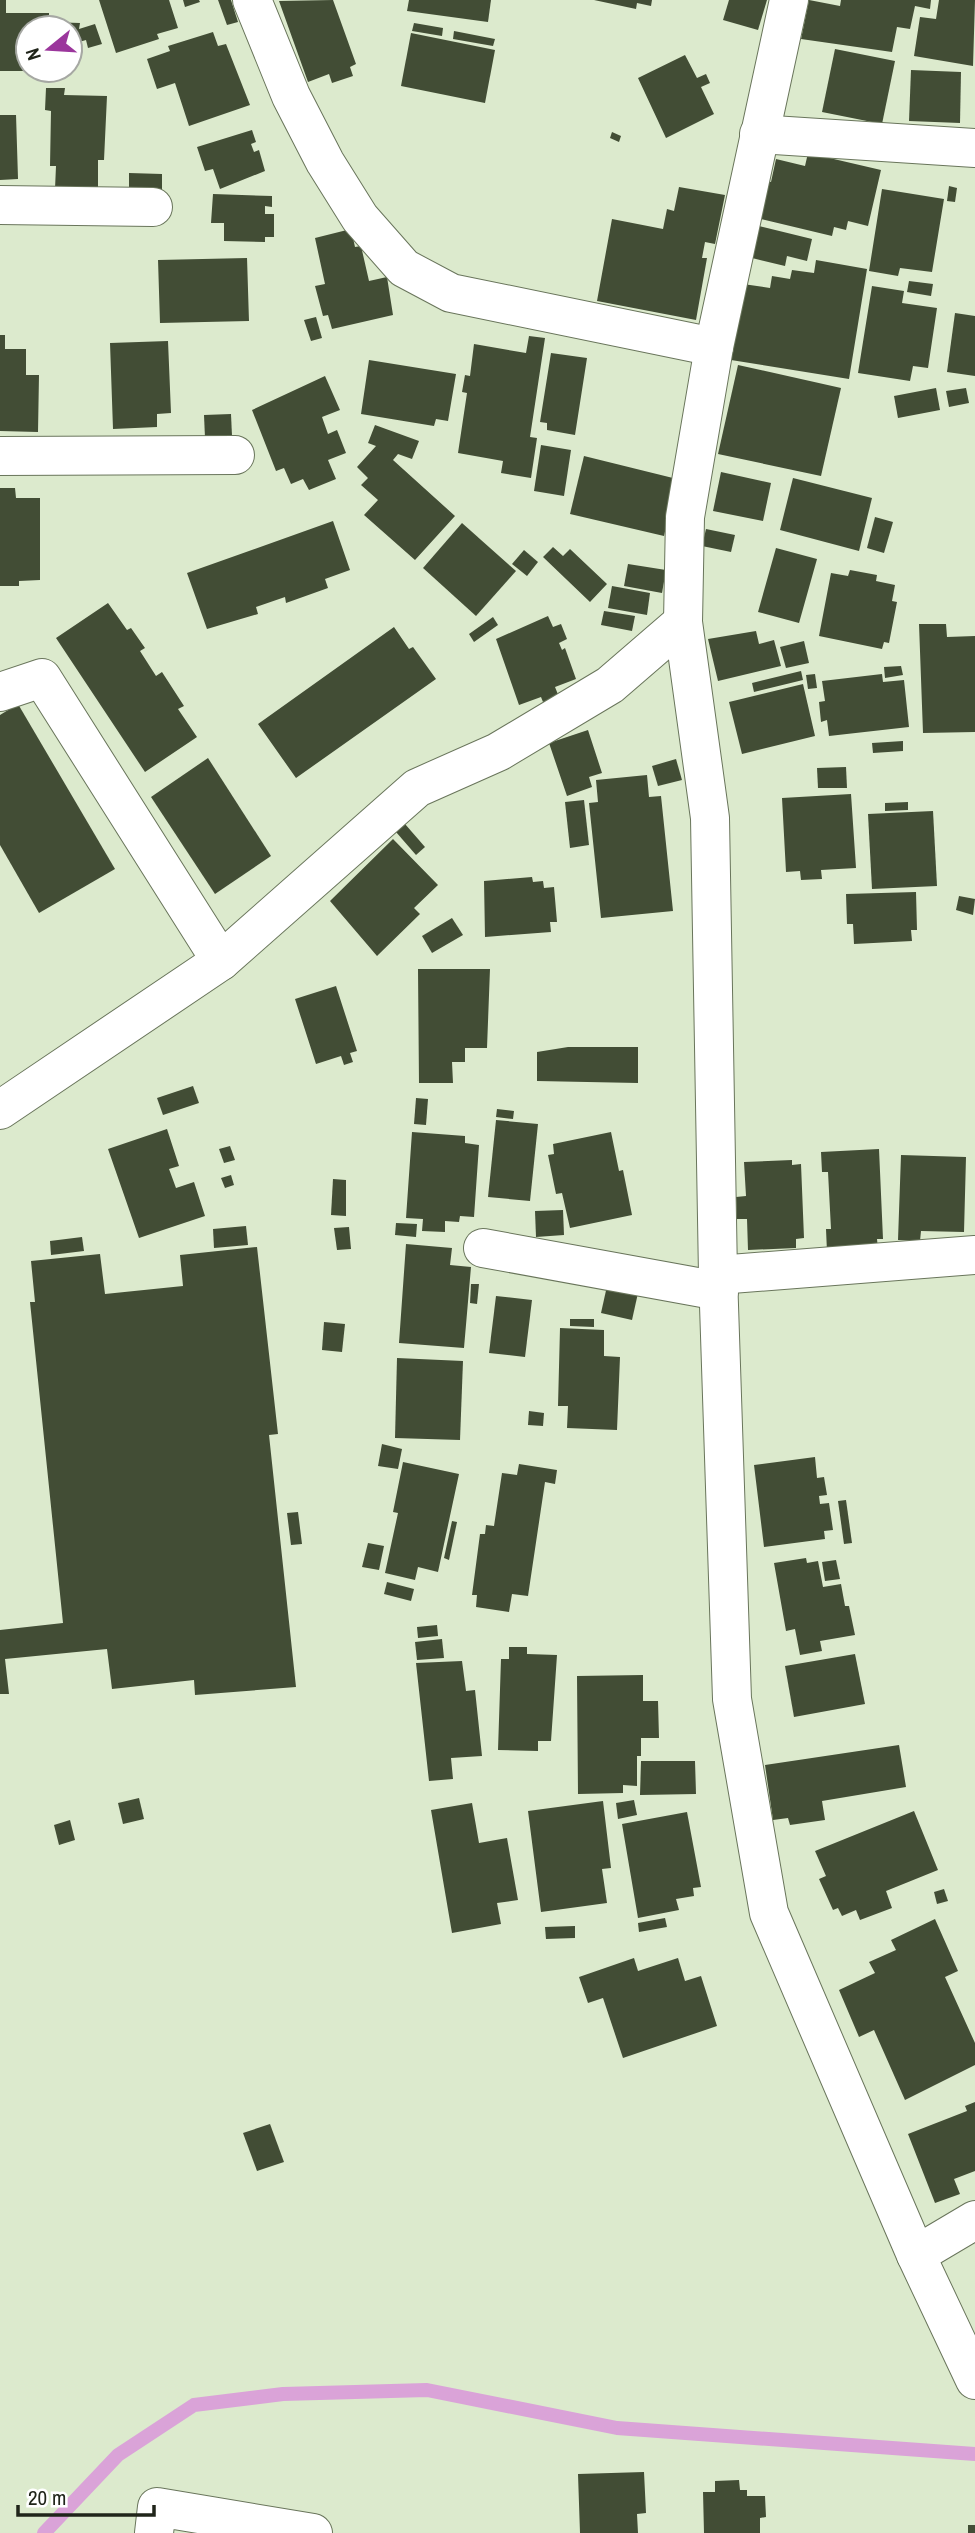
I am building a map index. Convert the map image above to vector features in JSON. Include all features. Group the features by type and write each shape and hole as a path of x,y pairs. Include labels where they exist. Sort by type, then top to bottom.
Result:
{"street":[{"path":"252,0 290,96 325,162 359,218 404,268 451,293 714,347"},
{"path":"789,0 714,347 685,517 683,622 710,818 718,1283 732,1699 769,1913 916,2255 975,2380"},
{"path":"759,134 975,148"},
{"path":"0,205 153,207"},
{"path":"0,456 235,455"},
{"path":"0,1110 221,961 416,788 498,752 610,685 683,622"},
{"path":"0,692 43,678 221,961"},
{"path":"483,1248 718,1283 975,1255"},
{"path":"916,2255 975,2220"},
{"path":"154,2533 157,2507 313,2533"}],"building":[{"path":"0,0 6,0 6,13 49,13 14,14 14,71 0,71"},
{"path":"99,0 169,0 178,28 157,34 159,39 116,53"},
{"path":"183,0 199,0 200,2 185,7"},
{"path":"218,0 231,0 238,22 227,25"},
{"path":"333,0 356,64 350,67 353,76 332,83 329,74 308,82 279,1"},
{"path":"409,0 491,0 488,22 407,11"},
{"path":"594,0 652,0 651,6 637,3 636,9"},
{"path":"729,0 767,0 758,30 723,20"},
{"path":"809,0 840,6 841,0 931,0 930,9 915,6 910,29 897,27 892,52 801,39"},
{"path":"939,0 975,0 973,66 914,56 920,17 936,19"},
{"path":"414,23 443,28 442,36 412,31"},
{"path":"95,24 102,44 88,48 84,27"},
{"path":"454,31 495,39 493,46 453,39"},
{"path":"213,32 218,46 226,44 250,105 189,126 175,83 157,89 147,59 170,51 168,46"},
{"path":"411,33 495,50 485,103 401,86"},
{"path":"835,49 895,61 882,124 822,112"},
{"path":"685,55 697,78 706,74 710,83 701,87 714,114 666,138 638,78"},
{"path":"911,70 961,72 960,123 909,121"},
{"path":"46,88 65,88 64,95 107,96 104,160 98,160 98,187 55,189 56,166 50,166 51,111 45,110"},
{"path":"0,115 16,115 18,179 0,180"},
{"path":"252,130 256,142 251,144 254,152 259,150 265,171 220,189 213,169 205,171 197,147"},
{"path":"612,132 621,136 619,142 610,138"},
{"path":"808,153 881,170 868,226 848,221 846,230 834,227 832,236 757,218 765,181 771,182 776,159 805,166"},
{"path":"129,173 162,174 162,192 129,190"},
{"path":"949,186 957,188 955,202 947,201"},
{"path":"679,187 725,195 715,244 705,242 702,258 707,258 696,320 597,301 612,219 663,229 667,209 674,211"},
{"path":"882,189 944,199 932,272 900,268 898,276 869,271"},
{"path":"213,194 272,196 272,207 265,206 265,214 274,214 274,237 265,237 265,242 224,241 224,223 211,223"},
{"path":"755,225 812,239 807,261 787,256 785,266 748,257"},
{"path":"351,229 355,247 361,246 369,281 387,277 393,315 332,329 328,315 323,316 315,286 325,284 315,238"},
{"path":"247,258 249,321 160,323 158,260"},
{"path":"816,260 867,269 849,379 731,360 743,284 770,288 772,276 790,279 792,270 814,273"},
{"path":"909,281 933,284 931,296 907,292"},
{"path":"872,286 904,291 902,303 937,308 928,368 913,366 910,381 858,373"},
{"path":"955,313 975,316 975,376 947,372"},
{"path":"316,317 322,338 311,341 304,320"},
{"path":"0,335 5,335 5,349 26,349 26,375 39,375 38,432 0,431"},
{"path":"529,336 545,338 530,437 537,438 531,478 501,473 503,461 458,453 467,393 462,392 465,375 470,376 474,344 526,353"},
{"path":"168,341 171,413 157,414 157,427 113,429 110,343"},
{"path":"551,353 587,358 575,435 547,430 547,423 540,422"},
{"path":"369,360 456,374 448,421 436,419 434,426 361,414"},
{"path":"738,365 841,388 821,476 718,454"},
{"path":"325,376 340,410 322,417 328,434 337,430 346,453 328,460 336,479 309,490 303,479 291,484 284,468 276,471 252,410"},
{"path":"936,388 940,410 898,418 894,396"},
{"path":"966,388 969,403 949,407 946,391"},
{"path":"231,414 232,436 205,438 204,415"},
{"path":"375,425 419,441 412,459 398,454 393,460 455,516 415,560 364,515 378,500 361,485 368,478 357,467 376,446 368,443"},
{"path":"541,445 571,450 564,496 534,491"},
{"path":"584,456 677,479 664,536 570,514"},
{"path":"721,472 771,483 763,521 713,511"},
{"path":"793,478 872,498 859,551 780,530"},
{"path":"0,488 15,488 16,498 40,498 40,580 19,581 19,586 0,586"},
{"path":"875,517 893,522 884,553 867,548"},
{"path":"333,521 350,570 325,579 328,588 286,603 285,597 256,607 258,614 207,629 187,573"},
{"path":"462,523 516,571 476,616 423,568"},
{"path":"706,529 735,535 731,552 702,546"},
{"path":"553,547 563,556 570,549 607,584 590,602 543,557"},
{"path":"776,548 817,559 799,623 758,612"},
{"path":"524,550 538,562 527,576 512,564"},
{"path":"628,564 666,570 662,593 624,586"},
{"path":"850,570 877,575 876,581 895,585 892,601 897,602 889,643 884,642 882,649 819,636 831,573 848,576"},
{"path":"612,586 650,593 647,615 608,608"},
{"path":"108,603 127,630 131,628 145,648 140,651 156,676 162,672 184,706 178,709 197,737 145,772 56,638"},
{"path":"604,611 635,616 632,631 601,625"},
{"path":"548,616 553,627 561,624 567,639 559,643 562,650 565,648 576,679 555,687 559,697 543,702 541,697 519,705 496,639"},
{"path":"493,617 498,625 474,642 469,634"},
{"path":"919,624 946,624 947,637 975,636 975,732 923,733"},
{"path":"394,627 409,649 413,647 436,679 296,778 258,724"},
{"path":"756,631 759,644 774,640 781,666 718,681 708,639"},
{"path":"804,641 809,663 786,668 780,647"},
{"path":"901,666 903,675 885,678 884,667"},
{"path":"801,671 803,680 754,692 752,683"},
{"path":"815,674 817,688 808,689 806,675"},
{"path":"882,674 883,682 904,680 909,727 829,736 827,720 821,722 819,702 825,701 822,681"},
{"path":"803,684 815,736 742,754 729,702"},
{"path":"18,704 115,869 39,913 0,845 0,715"},
{"path":"588,730 602,773 589,777 592,787 567,796 549,743"},
{"path":"903,741 903,751 873,753 872,743"},
{"path":"208,758 271,856 215,894 151,797"},
{"path":"676,759 682,780 658,786 652,766"},
{"path":"846,767 847,788 818,788 817,768"},
{"path":"647,775 649,797 661,796 673,911 601,918 589,803 598,802 596,780"},
{"path":"851,794 856,868 821,870 822,879 801,880 800,871 786,872 782,798"},
{"path":"584,800 589,845 570,848 565,802"},
{"path":"908,802 908,810 885,811 885,803"},
{"path":"933,811 937,886 872,889 868,814"},
{"path":"405,824 425,847 416,855 396,832"},
{"path":"393,839 438,885 414,908 420,914 377,956 330,901"},
{"path":"532,877 533,882 543,881 544,888 554,887 557,922 550,922 551,932 485,937 484,881"},
{"path":"916,892 917,930 911,930 912,941 854,944 853,924 847,924 846,894"},
{"path":"959,896 975,899 973,915 956,910"},
{"path":"452,918 463,935 432,953 422,936"},
{"path":"418,969 490,969 487,1048 465,1048 465,1062 452,1062 453,1083 419,1083"},
{"path":"336,986 357,1051 350,1053 353,1062 344,1065 341,1056 316,1064 295,999"},
{"path":"568,1047 638,1047 638,1083 537,1081 537,1052"},
{"path":"193,1086 199,1103 163,1115 157,1098"},
{"path":"416,1098 428,1099 426,1125 414,1124"},
{"path":"497,1109 514,1111 513,1119 496,1117"},
{"path":"496,1120 538,1124 530,1201 488,1197"},
{"path":"167,1129 179,1166 169,1169 176,1188 194,1182 205,1216 139,1238 108,1149"},
{"path":"412,1132 465,1136 465,1143 479,1145 474,1217 460,1216 459,1222 445,1221 445,1232 422,1231 423,1219 406,1218"},
{"path":"611,1132 619,1171 623,1170 632,1215 570,1228 562,1193 556,1194 548,1155 554,1154 553,1144"},
{"path":"230,1146 235,1160 224,1163 219,1149"},
{"path":"879,1149 883,1239 877,1239 878,1249 827,1252 826,1229 831,1229 828,1172 822,1172 821,1152"},
{"path":"901,1155 966,1157 964,1232 921,1231 920,1241 898,1240"},
{"path":"792,1160 792,1165 801,1164 804,1238 796,1239 796,1248 748,1250 747,1219 737,1219 736,1197 746,1196 744,1162"},
{"path":"231,1175 234,1185 225,1188 221,1178"},
{"path":"333,1179 346,1180 346,1216 331,1215"},
{"path":"563,1210 564,1235 536,1237 535,1211"},
{"path":"396,1223 417,1224 416,1237 395,1235"},
{"path":"246,1226 248,1245 214,1248 213,1229"},
{"path":"349,1227 351,1249 337,1250 334,1228"},
{"path":"82,1237 84,1251 51,1255 50,1241"},
{"path":"406,1244 452,1248 450,1265 471,1267 464,1348 399,1343"},
{"path":"257,1247 278,1434 269,1435 296,1687 195,1695 194,1680 112,1689 107,1649 5,1659 9,1694 0,1694 0,1630 63,1623 30,1302 35,1302 31,1261 100,1254 105,1294 183,1286 180,1255"},
{"path":"471,1284 479,1284 477,1304 470,1303"},
{"path":"607,1286 638,1293 632,1320 601,1313"},
{"path":"496,1296 532,1300 525,1357 489,1353"},
{"path":"570,1319 594,1319 594,1327 570,1326"},
{"path":"324,1322 345,1324 342,1352 322,1350"},
{"path":"560,1328 604,1330 604,1356 620,1357 617,1430 567,1428 568,1406 558,1406"},
{"path":"397,1358 463,1361 460,1440 395,1438"},
{"path":"529,1411 544,1413 543,1426 528,1425"},
{"path":"382,1444 402,1449 398,1469 378,1466"},
{"path":"815,1457 817,1478 824,1477 827,1495 819,1496 820,1504 829,1503 833,1530 824,1531 825,1539 764,1547 754,1465"},
{"path":"403,1462 459,1474 438,1572 418,1567 415,1580 385,1573 398,1513 393,1512"},
{"path":"519,1464 557,1470 555,1484 545,1482 528,1596 512,1594 509,1612 476,1607 477,1595 472,1595 480,1534 485,1534 486,1525 494,1526 502,1473 517,1475"},
{"path":"846,1500 852,1543 844,1544 838,1501"},
{"path":"298,1512 302,1544 291,1545 287,1513"},
{"path":"452,1521 457,1522 449,1560 444,1558"},
{"path":"368,1543 384,1546 379,1570 362,1567"},
{"path":"806,1558 807,1563 818,1561 823,1587 841,1584 855,1635 820,1641 822,1651 800,1655 795,1629 786,1631 774,1563"},
{"path":"836,1560 840,1579 825,1581 822,1562"},
{"path":"387,1582 414,1589 411,1601 384,1594"},
{"path":"437,1625 438,1636 418,1638 417,1627"},
{"path":"442,1639 444,1658 417,1660 415,1642"},
{"path":"509,1647 527,1647 527,1654 557,1655 551,1741 538,1741 538,1751 498,1750 501,1659 509,1659"},
{"path":"855,1654 865,1704 794,1717 785,1666"},
{"path":"462,1661 466,1691 475,1690 482,1756 451,1758 453,1779 429,1781 416,1663"},
{"path":"643,1675 643,1701 658,1701 659,1738 641,1738 641,1756 637,1756 637,1786 623,1785 623,1793 578,1794 577,1676"},
{"path":"899,1745 906,1787 822,1801 825,1820 790,1825 788,1818 773,1820 765,1765"},
{"path":"641,1761 695,1761 696,1794 640,1795"},
{"path":"139,1798 144,1819 123,1824 118,1803"},
{"path":"634,1800 637,1815 618,1819 616,1803"},
{"path":"603,1801 611,1868 602,1869 607,1903 541,1912 528,1811"},
{"path":"472,1803 479,1843 507,1838 518,1900 497,1903 501,1924 452,1933 431,1810"},
{"path":"914,1811 938,1870 886,1891 892,1908 860,1920 856,1910 842,1916 838,1908 833,1910 819,1879 826,1876 815,1851"},
{"path":"687,1812 701,1887 693,1888 694,1896 676,1899 679,1910 638,1918 622,1824"},
{"path":"70,1820 75,1840 59,1845 54,1825"},
{"path":"944,1889 948,1901 937,1904 934,1892"},
{"path":"665,1918 667,1927 639,1932 638,1923"},
{"path":"935,1919 958,1971 945,1977 975,2043 975,2065 905,2100 874,2030 859,2037 839,1990 875,1973 869,1962 896,1950 891,1940"},
{"path":"575,1926 575,1938 546,1939 545,1927"},
{"path":"634,1958 638,1971 678,1958 685,1981 701,1976 717,2026 623,2058 603,1998 588,2003 579,1977"},
{"path":"975,2102 975,2171 954,2179 960,2194 935,2203 908,2134 967,2111 965,2106"},
{"path":"270,2124 284,2162 257,2171 243,2133"},
{"path":"644,2472 646,2513 637,2514 638,2533 580,2533 578,2474"},
{"path":"739,2480 740,2490 747,2490 747,2496 765,2496 766,2517 760,2518 760,2533 704,2533 703,2492 715,2492 715,2481"},
{"path":"968,2525 975,2525 975,2533 968,2533"}],"waterway":[{"path":"44,2533 118,2455 194,2405 283,2394 427,2390 617,2428 975,2454"}]}
